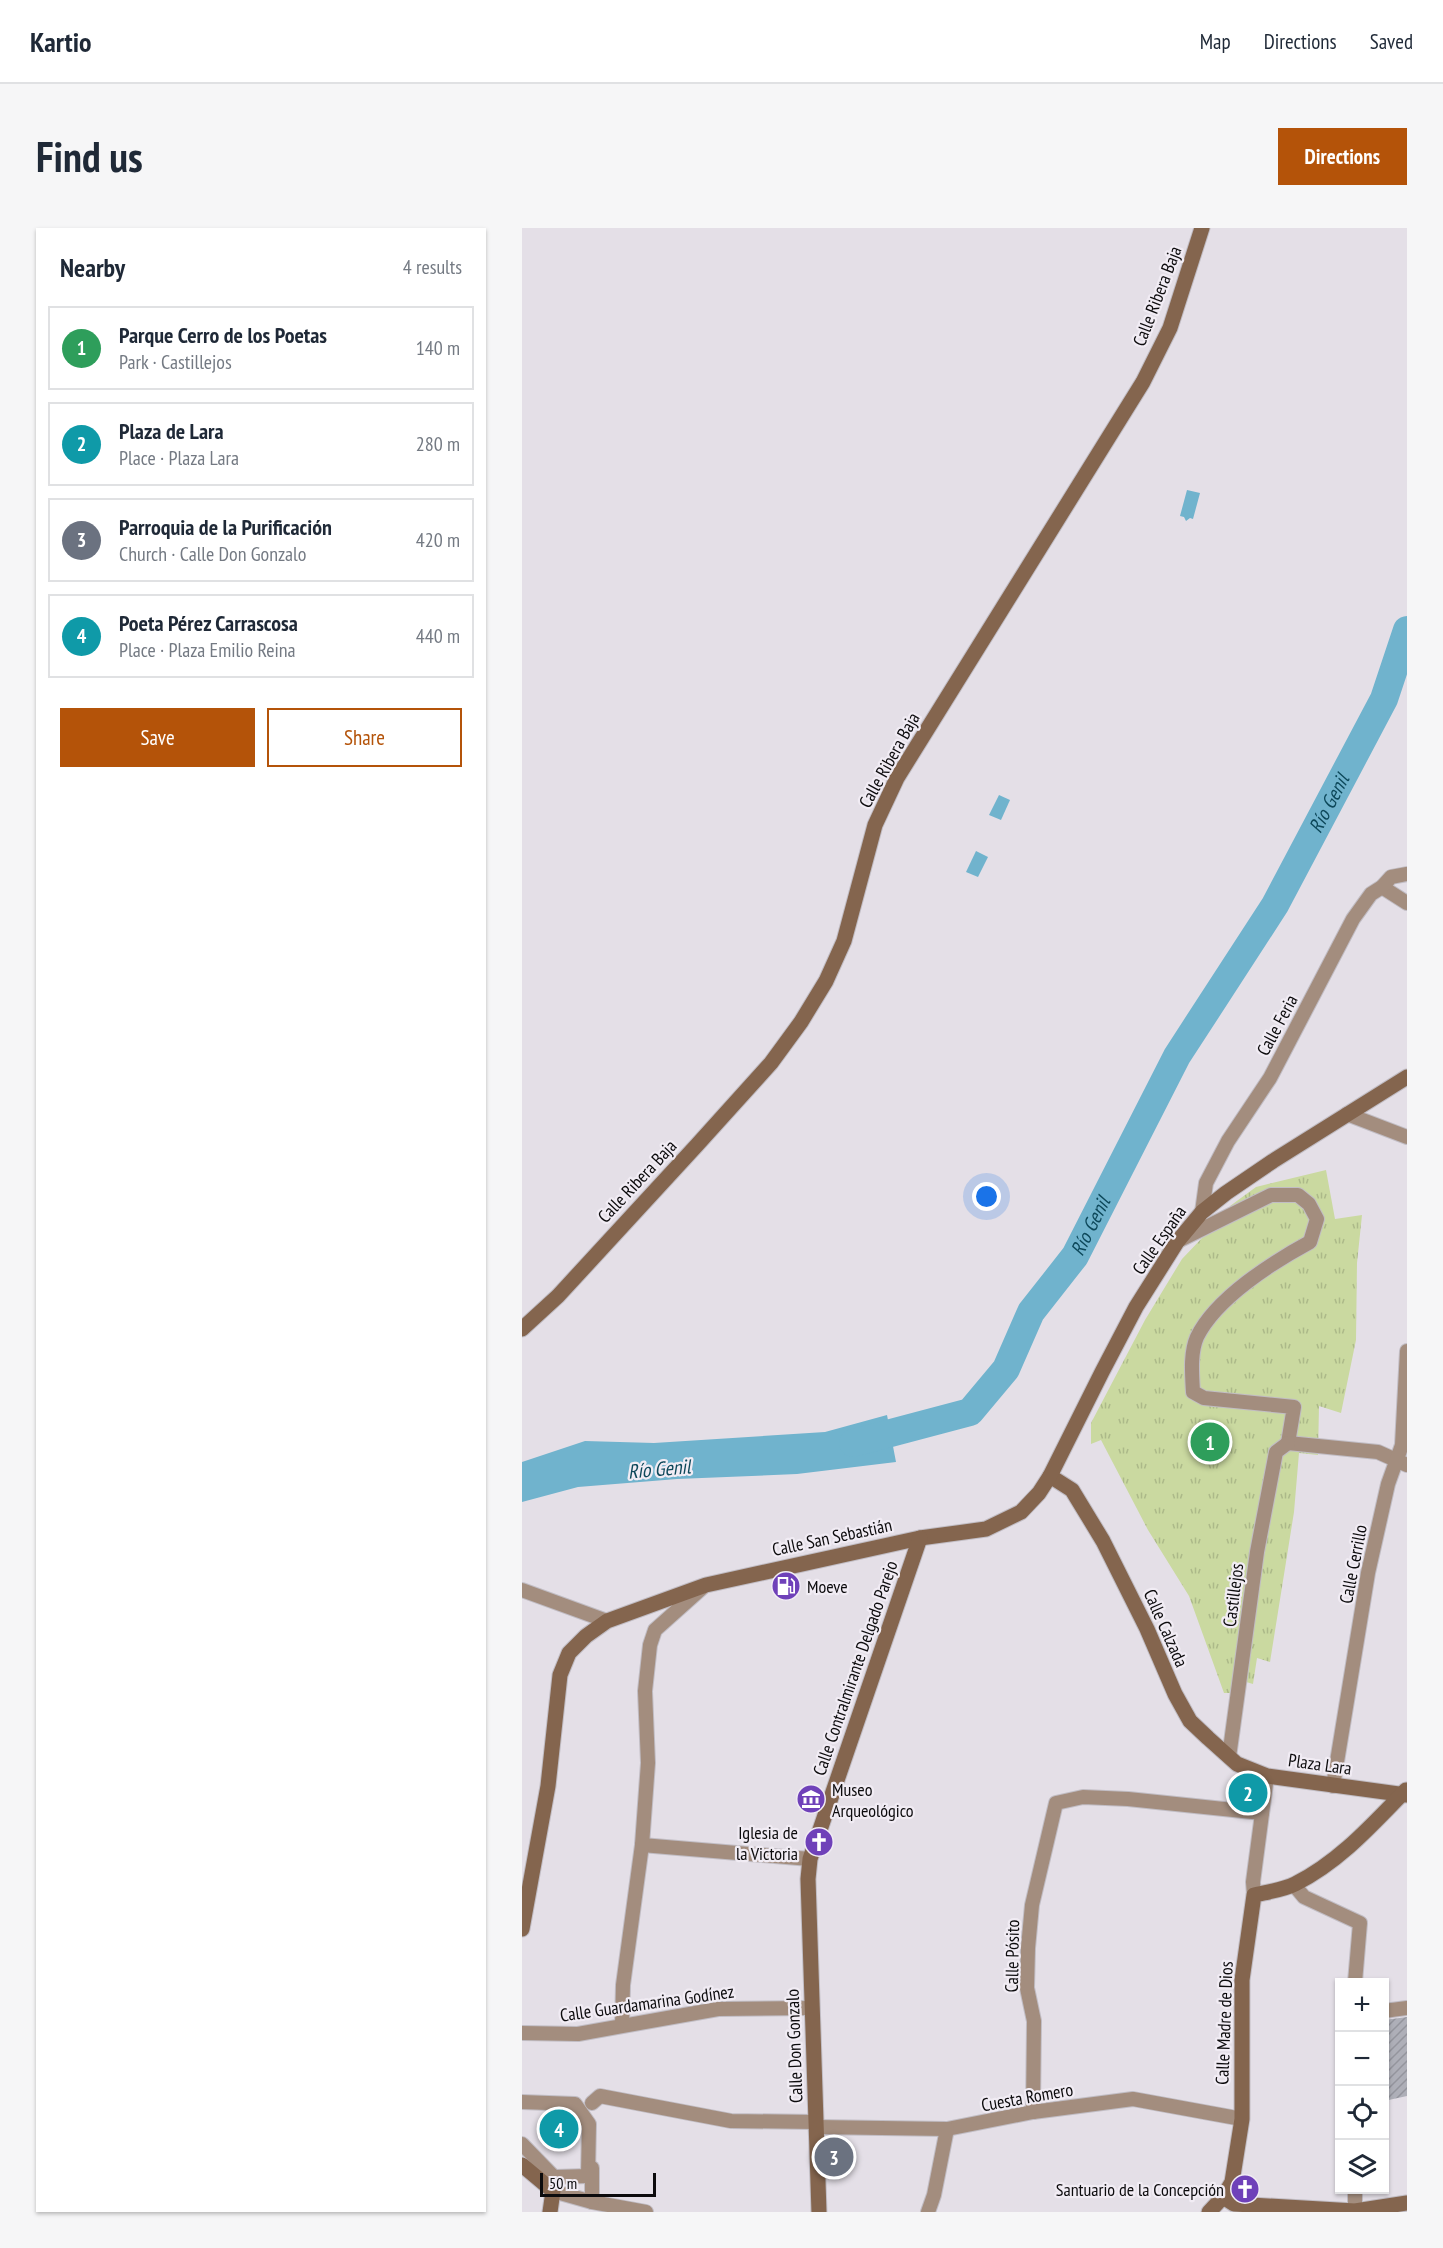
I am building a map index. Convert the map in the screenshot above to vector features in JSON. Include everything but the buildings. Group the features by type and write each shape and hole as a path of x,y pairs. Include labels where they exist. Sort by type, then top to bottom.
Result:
{"street":[{"name":"Calle Ribera Baja","path":"522,1329 558,1296 771,1063 807,1012 826,981 844,941 875,825 897,778 1143,382 1170,328 1202,228"},
{"name":"Calle Feria","path":"1202,1212 1206,1183 1228,1141 1270,1078 1353,919 1371,894 1391,877 1407,874"},
{"path":"1382,887 1407,903"},
{"name":"Calle España","path":"1050,1476 1116,1344 1177,1242 1202,1212 1226,1192 1407,1077"},
{"path":"1347,1114 1407,1137"},
{"path":"1177,1242 1271,1195 1298,1195 1309,1204 1317,1219 1310,1242 1277,1260 1239,1289 1212,1315 1197,1337 1191,1365 1193,1392 1204,1398 1294,1407 1288,1443 1378,1452 1401,1463"},
{"name":"Calle Cerrillo","path":"1333,1786 1368,1573 1388,1484 1401,1463 1407,1351"},
{"name":"Castillejos","path":"1229,1757 1257,1552 1276,1452 1288,1443"},
{"name":"Calle San Sebastián","path":"522,1929 548,1786 560,1675 569,1653 586,1636 607,1621 706,1585 920,1538 986,1529 1009,1520 1030,1503 1050,1476"},
{"name":"Calle Calzada","path":"1050,1476 1072,1490 1103,1541 1147,1629 1174,1694 1190,1721 1237,1764 1267,1776"},
{"name":"Calle Contralmirante Delgado Parejo","path":"808,1879 810,1859 920,1538"},
{"path":"622,2025 623,1985 642,1845 648,1763 645,1691 650,1645 655,1630 706,1585"},
{"path":"522,1590 607,1621"},
{"name":"Plaza Lara","path":"1262,1813 1267,1776 1333,1786 1406,1793"},
{"path":"1254,1895 1293,1885 1340,1855 1406,1793"},
{"name":"Calle Pósito","path":"1033,2112 1034,2021 1027,1989 1028,1948 1032,1905 1056,1803 1083,1797 1128,1799 1262,1813"},
{"name":"Calle Madre de Dios","path":"1223,2197 1232,2182 1242,2119 1242,1980 1254,1895 1253,1882 1262,1813"},
{"path":"642,1845 810,1859"},
{"name":"Calle Don Gonzalo","path":"808,1879 819,2212"},
{"path":"1293,1885 1304,1897 1360,1923 1354,1978"},
{"name":"Calle Guardamarina Godínez","path":"522,2033 578,2034 718,2009 812,2008"},
{"path":"1389,2010 1407,2008"},
{"path":"522,2095 566,2098 592,2103 592,2202"},
{"name":"Cuesta Romero","path":"592,2103 600,2096 731,2121 947,2129 1033,2112 1133,2099 1242,2119"},
{"path":"522,2102 575,2104 589,2124 588,2176 554,2177 522,2144"},
{"path":"928,2212 934,2195 947,2129"},
{"path":"522,2165 553,2191 592,2202 646,2212"},
{"path":"550,2212 553,2191"},
{"path":"1354,2212 1355,2194"},
{"path":"1209,2212 1223,2197 1234,2204 1354,2212 1407,2203"}],"green space":[{"path":"1326,1170 1335,1219 1362,1215 1357,1263 1356,1340 1341,1413 1319,1406 1318,1455 1299,1453 1294,1512 1270,1662 1257,1658 1253,1684 1243,1681 1231,1715 1230,1693 1224,1693 1189,1596 1148,1530 1101,1440 1091,1444 1091,1423 1145,1320 1182,1259 1202,1238 1237,1219 1230,1206 1256,1187"}],"water":[{"path":"1187,490 1200,493 1193,519 1186,521 1180,516"},
{"path":"999,795 1010,800 1001,820 989,815"},
{"path":"976,851 988,857 978,877 966,872"},
{"path":"887,1415 896,1462 797,1474 677,1479 578,1487 522,1502 522,1462 585,1441 654,1443 825,1432"}],"waterway":[{"name":"Río Genil","path":"853,1443 970,1412 1006,1369 1031,1312 1075,1256 1177,1056 1275,905 1384,699 1407,630"}],"place":[{"name":"Parque Cerro de los Poetas","path":"1210,1442"},
{"name":"Moeve","path":"786,1586"},
{"name":"Plaza de Lara","path":"1248,1793"},
{"name":"Museo Arqueológico","path":"811,1799"},
{"name":"Iglesia de la Victoria","path":"819,1842"},
{"name":"Poeta Pérez Carrascosa","path":"559,2129"},
{"name":"Parroquia de la Purificación","path":"834,2157"},
{"name":"Santuario de la Concepción","path":"1245,2189"}]}
